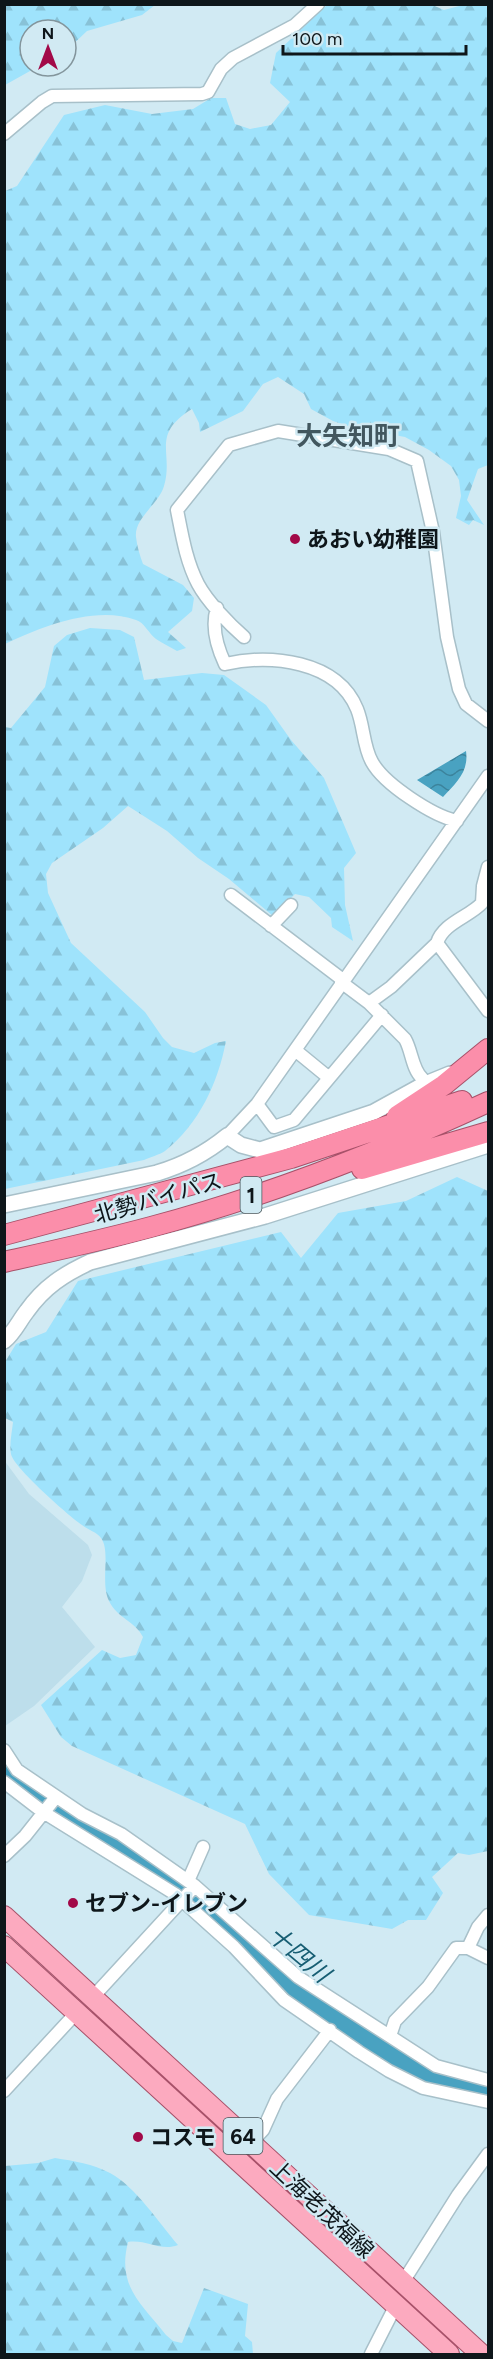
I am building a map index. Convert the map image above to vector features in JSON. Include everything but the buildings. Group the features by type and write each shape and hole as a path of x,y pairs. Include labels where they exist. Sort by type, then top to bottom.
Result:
{"highway":[{"path":"361,1137 417,1105 489,1049"},
{"name":"北勢バイパス","path":"6,1234 211,1181 361,1137 489,1091"},
{"name":"北勢バイパス","path":"4,1262 153,1227 359,1159 489,1102"},
{"path":"153,1227 489,1132"},
{"name":"1","path":"4,1268 69,1248"}],"main road":[{"name":"上海老茂福線","path":"4,1916 481,2355"},
{"name":"上海老茂福線","path":"4,1946 449,2355"}],"street":[{"path":"4,134 52,96 202,94 208,92 221,69 233,57 295,25 318,4"},
{"path":"244,637 231,626 198,585 188,559 177,510 229,445 278,431 389,449 417,461 433,532 447,637 459,689 466,704 489,721"},
{"path":"217,608 214,616 217,647 225,664 240,661 270,661 307,666 331,676 348,692 357,709 369,755 380,774 445,818 457,820"},
{"path":"4,1205 181,1166 227,1137 257,1104 489,776"},
{"path":"369,1003 391,987 461,917 482,903 483,886 489,867"},
{"path":"231,895 382,1014 405,1039 410,1047 418,1074 423,1078"},
{"path":"271,926 291,905"},
{"path":"437,943 489,1011"},
{"path":"257,1104 274,1127 294,1120 382,1014"},
{"path":"295,1050 328,1077"},
{"path":"227,1137 241,1145 260,1150 374,1112 423,1085 466,1068"},
{"path":"4,1341 50,1285 67,1273 90,1262 265,1216 489,1145"},
{"path":"4,1750 17,1770 56,1797 121,1834 298,1977 423,2059 444,2069 489,2080"},
{"path":"4,1782 44,1811 125,1861 189,1891 234,1947 284,2000 389,2071 423,2088 489,2102"},
{"path":"4,1856 56,1797"},
{"path":"92,1998 189,1891 203,1847"},
{"path":"468,1948 478,1927 489,1915"},
{"path":"390,2036 395,2021 428,1987 456,1948 465,1947 489,1958"},
{"path":"4,2091 78,2012"},
{"path":"251,2144 263,2130 277,2099 330,2030"},
{"path":"403,2282 458,2195 489,2154"},
{"path":"371,2355 396,2306"}],"shaded area":[{"path":"4,1460 29,1494 88,1545 92,1555 82,1581 62,1607 95,1647 34,1706 5,1726"}],"green space":[{"path":"5,4 155,4 142,15 87,31 78,40 78,18 18,18 18,78 5,85"},
{"path":"430,4 444,10 463,5 488,5 488,465 478,469 467,500 484,525 473,520 469,525 456,518 461,496 459,480 451,466 429,450 405,437 351,427 333,421 311,409 304,394 278,377 263,384 243,411 200,432 199,423 192,409 179,418 167,436 164,486 139,524 136,537 143,564 183,585 194,598 192,611 168,632 186,648 177,651 163,644 136,620 103,615 51,625 5,644 5,191 17,186 64,115 105,105 152,114 193,109 211,98 226,98 235,124 250,129 271,125 290,102 270,83 276,53 327,5"},
{"path":"90,628 120,630 134,637 144,680 202,673 224,675 266,705 291,740 324,778 356,853 344,868 345,905 353,941 332,927 331,918 309,897 295,894 273,916 167,831 128,806 103,828 52,863 46,874 48,893 71,943 145,1012 172,1047 194,1053 215,1043 226,1041 218,1072 197,1115 188,1128 165,1151 144,1160 5,1189 4,727 11,728 45,687 54,646 67,635"},
{"path":"457,1177 488,1191 488,1851 469,1855 458,1853 432,1877 443,1893 426,1920 408,1920 392,1929 309,1915 269,1874 245,1824 72,1746 61,1737 41,1705 102,1650 120,1658 136,1655 143,1637 112,1607 106,1594 105,1551 101,1538 54,1502 14,1460 10,1447 13,1422 5,1418 5,1362 16,1344 46,1332 78,1281 281,1232 301,1258 338,1213 406,1201"},
{"path":"55,2158 97,2167 119,2179 146,2206 178,2245 166,2247 128,2242 125,2257 128,2282 133,2293 166,2335 173,2341 182,2343 204,2288 248,2304 245,2336 252,2342 253,2354 5,2354 5,2166 38,2163"}],"water":[{"path":"466,751 466,765 463,771 457,782 443,797 417,780"}],"waterway":[{"name":"十四川","path":"4,1767 10,1777 43,1802 116,1845 183,1890 301,1995 398,2058 433,2077 488,2089"}],"place":[{"name":"あおい幼稚園","path":"295,539"},
{"name":"セブン-イレブン","path":"73,1903"},
{"name":"コスモ","path":"138,2137"}],"district":[{"name":"大矢知町","path":"348,436"}]}
